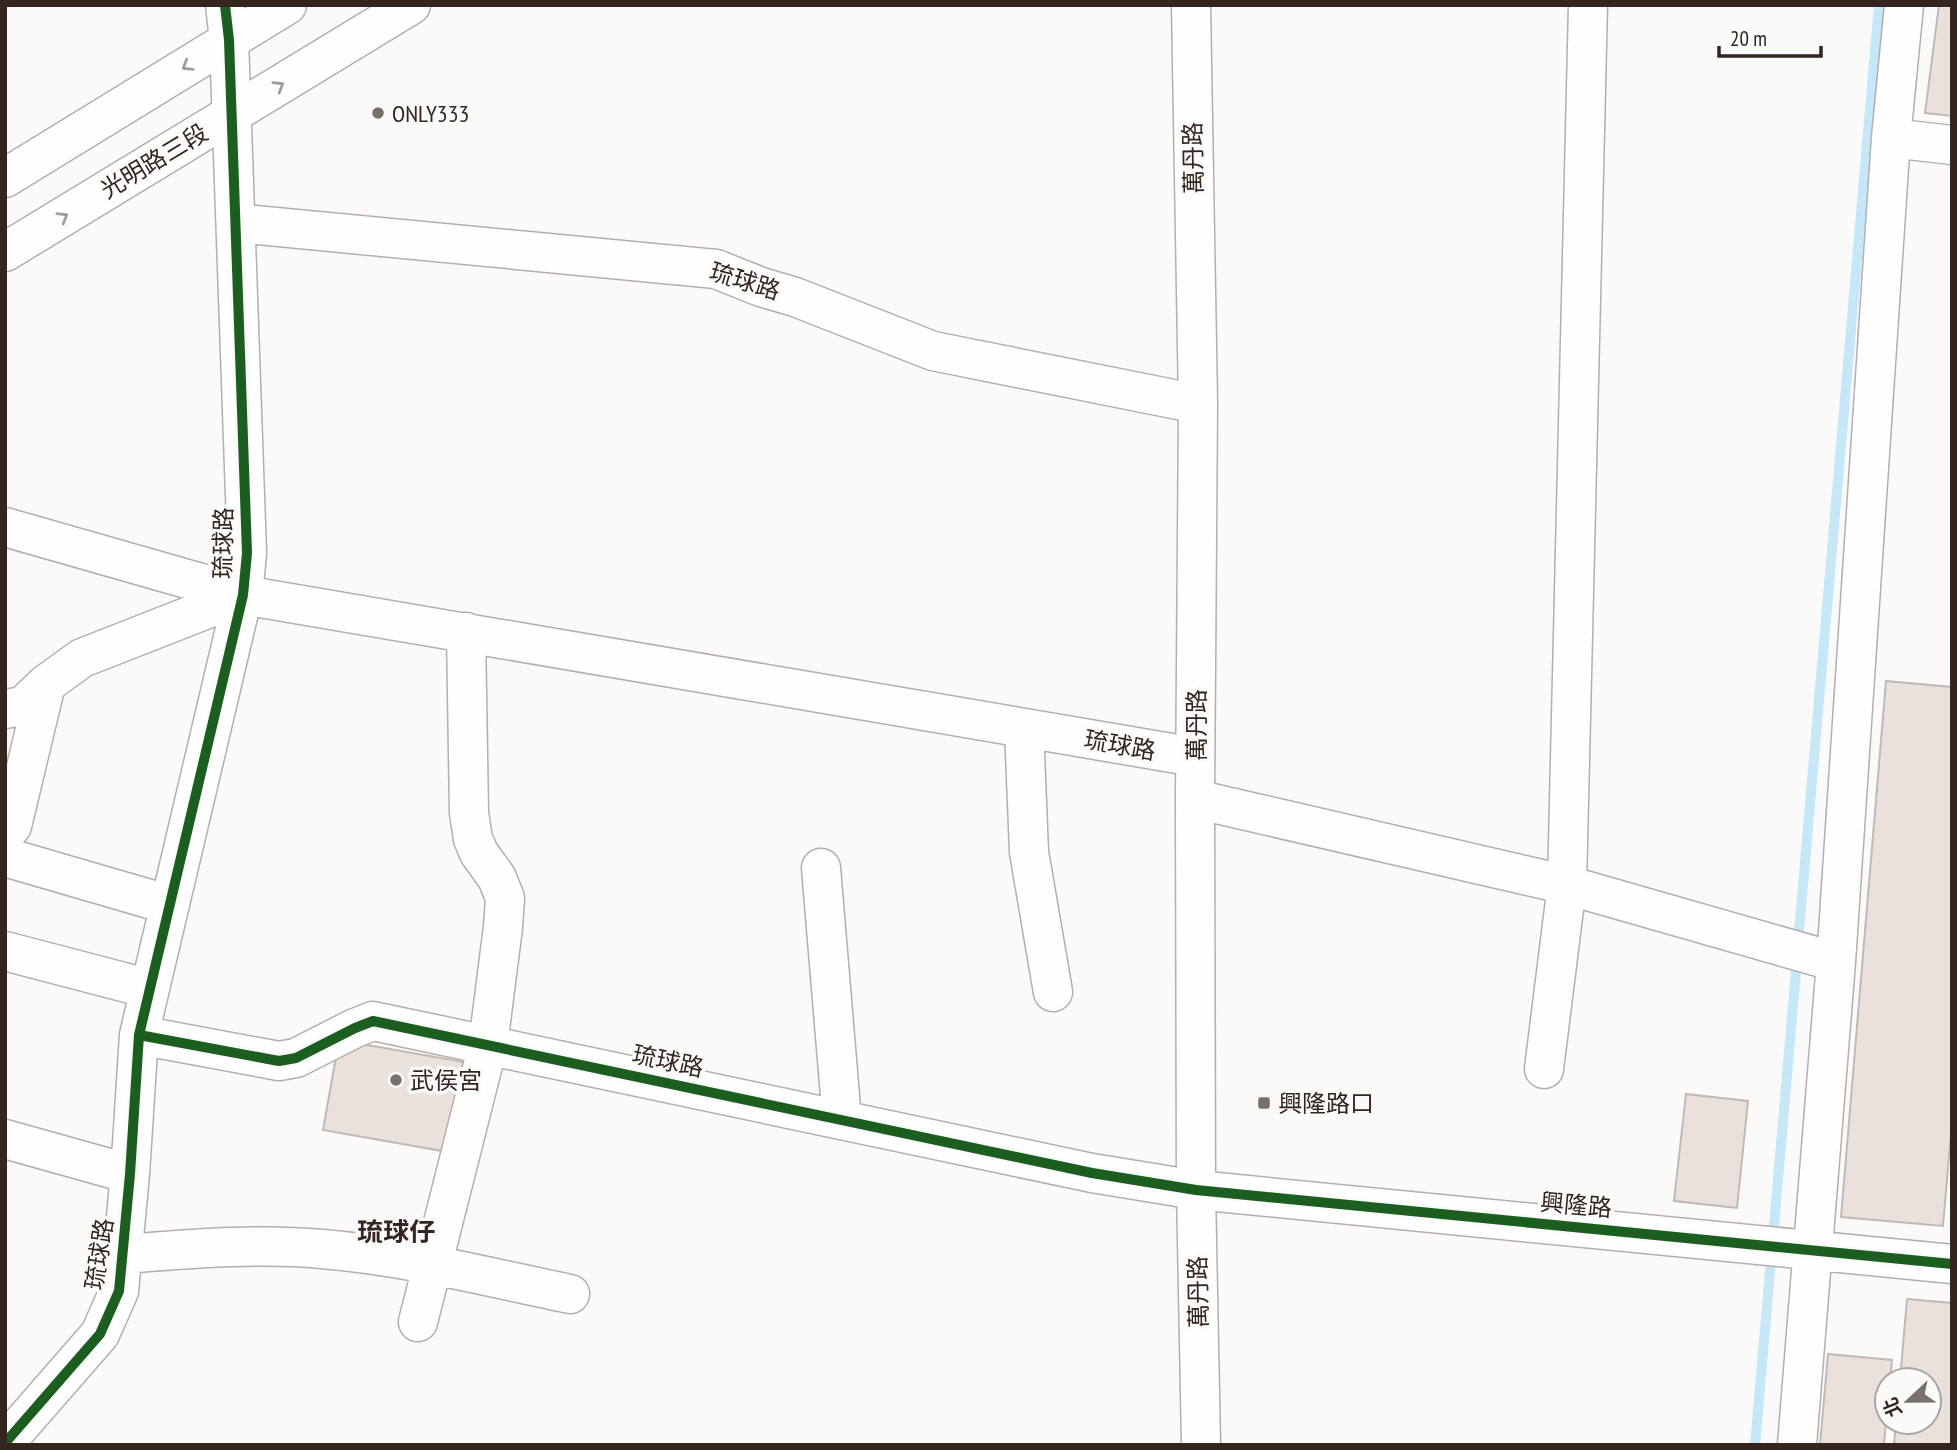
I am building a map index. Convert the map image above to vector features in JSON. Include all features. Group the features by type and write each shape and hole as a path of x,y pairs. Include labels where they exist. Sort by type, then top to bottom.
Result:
{"street":[{"path":"5,178 227,22 287,5"},
{"name":"光明路三段","path":"5,253 411,5"},
{"name":"萬丹路","path":"1191,5 1198,404 1195,757 1196,1190 1201,1445"},
{"path":"1544,1069 1567,885 1588,5"},
{"path":"1797,1445 1786,1247 1811,955 1903,5"},
{"name":"琉球路","path":"5,1443 100,1334 119,1291 124,1254 139,1035 243,594 247,553 227,22"},
{"path":"1891,138 1952,145"},
{"name":"琉球路","path":"236,223 716,268 933,351 1198,404"},
{"path":"5,527 243,594"},
{"path":"5,709 23,706 46,684 82,658 243,594"},
{"name":"琉球路","path":"243,594 1195,757"},
{"path":"418,1322 488,1045 503,927 505,898 497,878 479,853 468,813 466,632"},
{"path":"5,834 12,826 46,684"},
{"path":"1024,728 1029,852 1053,992"},
{"path":"1195,799 1567,885 1811,955"},
{"path":"5,857 170,905"},
{"path":"821,868 842,1120"},
{"path":"5,951 150,989"},
{"name":"琉球路","path":"139,1035 279,1061 296,1058 373,1021 1092,1173 1196,1190"},
{"path":"5,1139 130,1174"},
{"name":"興隆路","path":"1196,1190 1952,1264"},
{"name":"琉球路","path":"124,1254 218,1247 322,1249 433,1265 570,1294"}],"building":[{"path":"1939,5 1952,5 1952,116 1925,113"},
{"path":"1886,681 1952,687 1952,1121 1943,1226 1841,1217"},
{"name":"武侯宮","path":"339,1040 464,1062 448,1152 323,1130"},
{"path":"1686,1094 1748,1101 1737,1208 1674,1201"},
{"path":"1907,1299 1952,1303 1952,1445 1894,1445 1895,1436 1943,1436 1943,1366 1901,1366"},
{"path":"1828,1354 1892,1360 1891,1366 1873,1366 1873,1436 1885,1436 1884,1445 1820,1445"}],"waterway":[{"path":"1798,943 1879,5"},
{"path":"1755,1445 1797,959"}],"cycle path":[{"path":"5,1443 100,1334 119,1291 139,1035 243,595 247,553 229,40 225,5"},
{"path":"139,1035 279,1061 296,1058 373,1021 1092,1173 1196,1190 1952,1264"}],"place":[{"name":"ONLY333","path":"378,113"},
{"name":"武侯宮","path":"396,1080"},
{"name":"興隆路口","path":"1264,1103"}],"district":[{"name":"琉球仔","path":"396,1231"}]}
